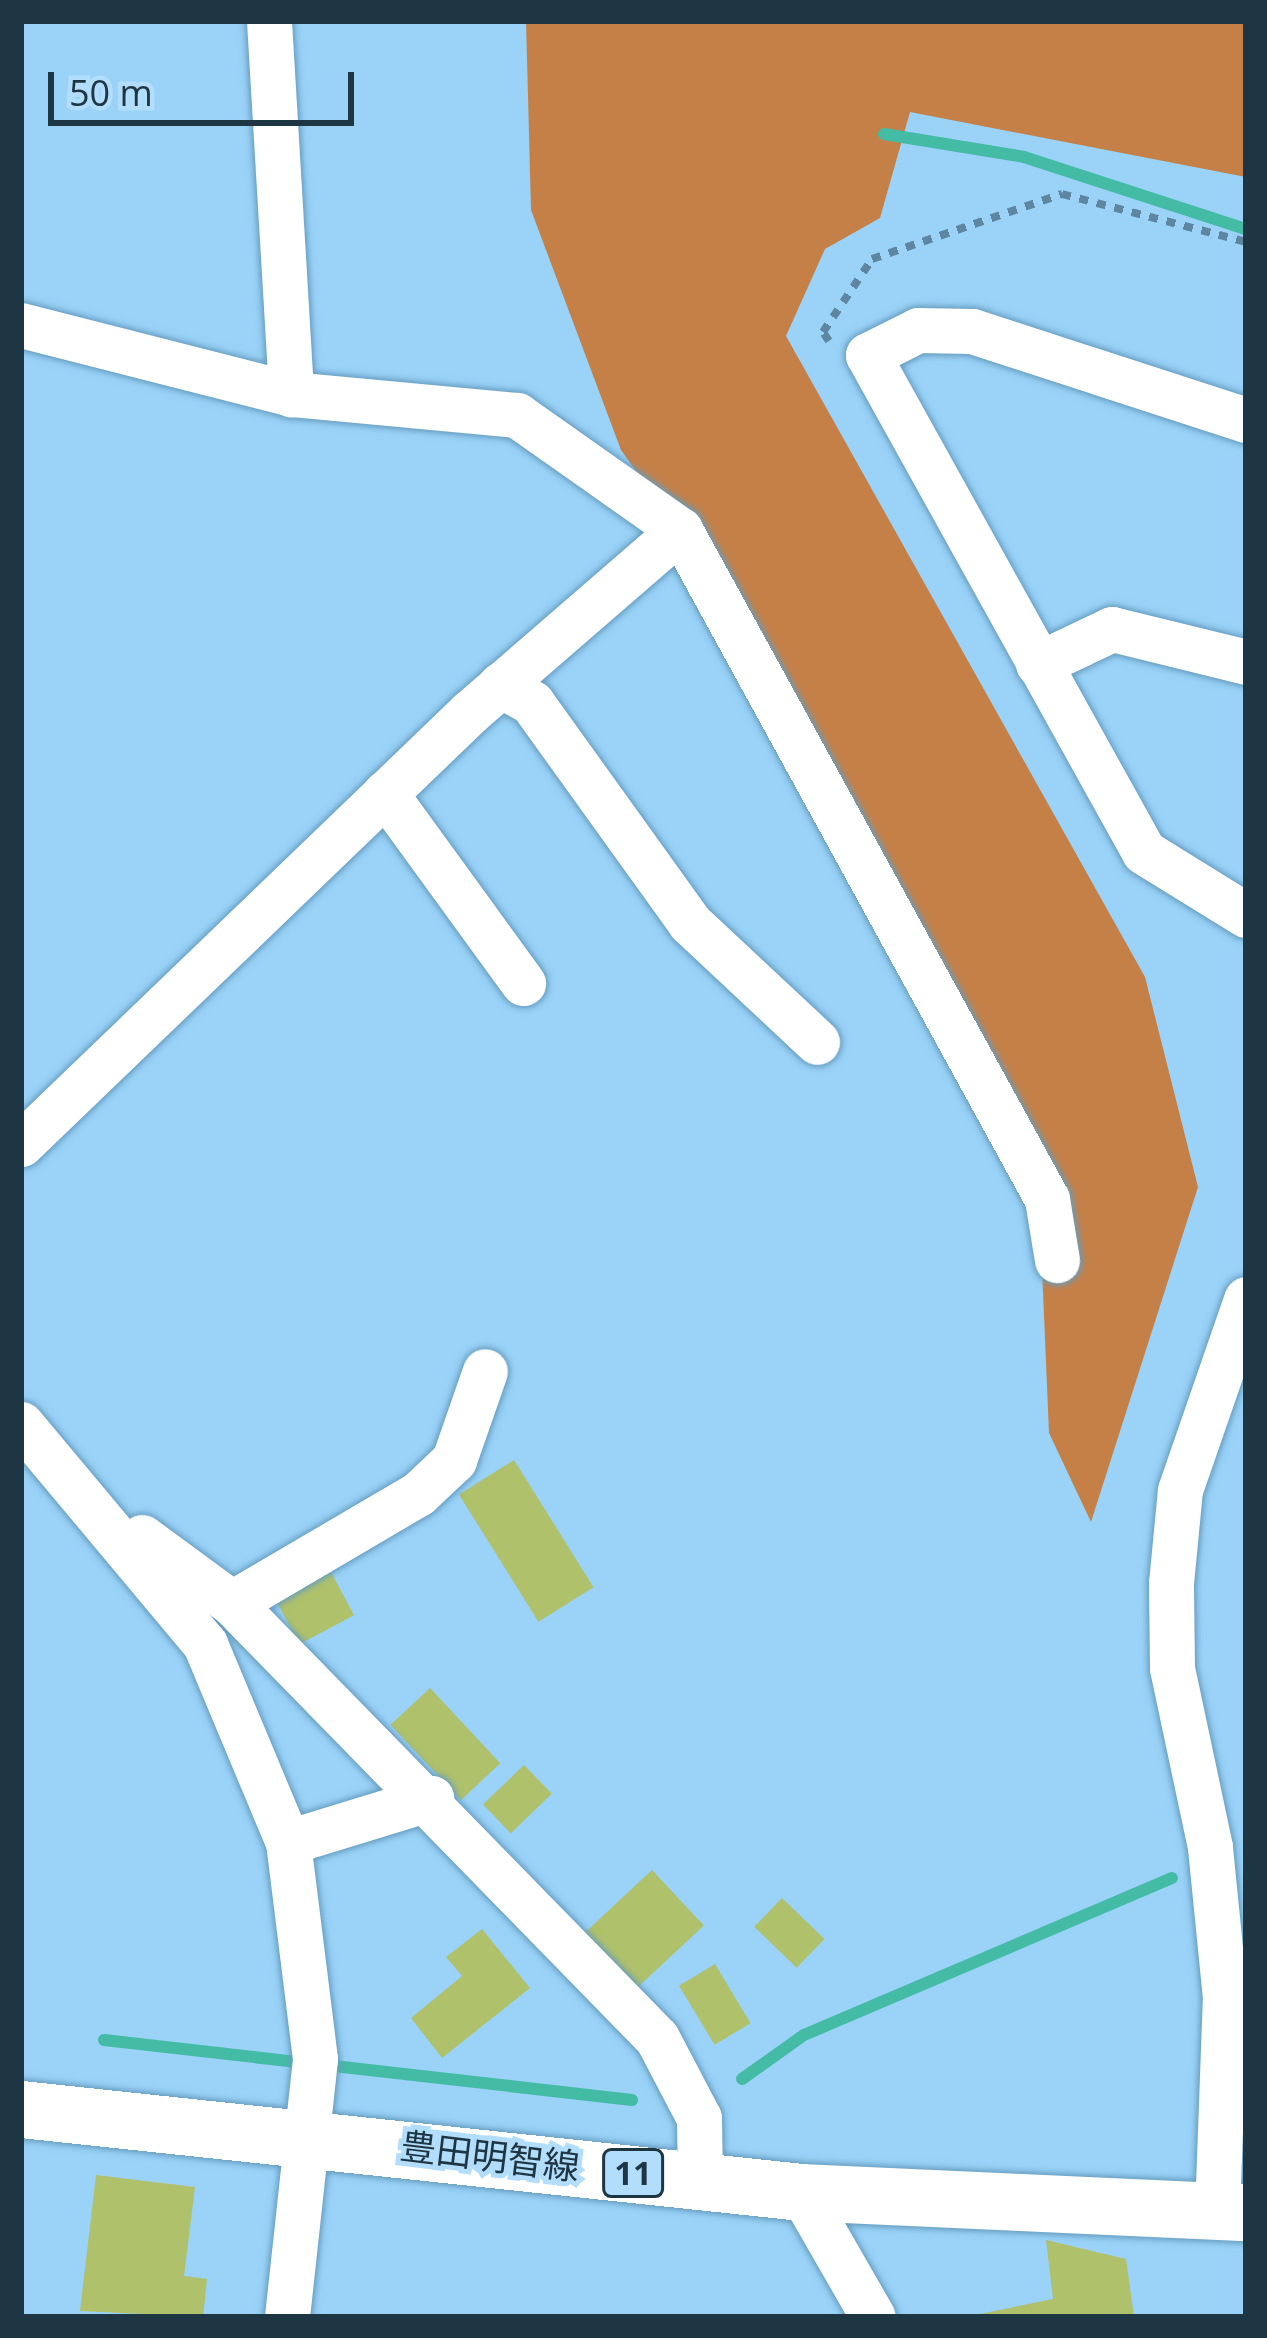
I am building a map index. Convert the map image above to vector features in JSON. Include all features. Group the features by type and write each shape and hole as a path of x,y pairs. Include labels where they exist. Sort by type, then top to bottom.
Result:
{"main road":[{"name":"豊田明智線","path":"21,2109 309,2134 801,2192 1232,2212"}],"street":[{"path":"269,21 291,394"},
{"path":"21,325 291,394 517,415 680,530 1047,1199 1057,1260"},
{"path":"1246,420 972,331 918,330 868,355 1144,853 1246,915"},
{"path":"21,1144 500,685 680,530"},
{"path":"1039,664 1112,629 1246,662"},
{"path":"500,685 532,703 690,922 818,1042"},
{"path":"385,793 523,982"},
{"path":"1232,2212 1225,1998 1210,1847 1172,1668 1172,1583 1180,1490 1246,1299"},
{"path":"232,1603 442,1472 485,1371"},
{"path":"21,1424 99,1506 205,1644 288,1842 315,2059 287,2317"},
{"path":"99,1506 232,1603 431,1798 657,2038 699,2118 700,2181"},
{"path":"288,1842 431,1798"},
{"path":"801,2192 873,2317"}],"path":[{"path":"830,343 823,332 872,259 1062,194 1246,242"}],"shaded area":[{"path":"526,21 1246,21 1246,177 910,112 880,218 825,249 786,336 1145,977 1198,1187 1091,1522 1049,1433 1038,1175 779,675 621,450 531,210"}],"building":[{"path":"514,1460 593,1587 538,1622 459,1494"},
{"path":"331,1572 354,1615 299,1644 276,1601"},
{"path":"430,1688 500,1763 461,1800 391,1725"},
{"path":"524,1765 552,1794 511,1833 483,1805"},
{"path":"652,1870 704,1926 631,1994 579,1938"},
{"path":"782,1898 824,1939 797,1968 754,1927"},
{"path":"482,1929 530,1988 442,2058 411,2018 462,1976 446,1957"},
{"path":"715,1964 751,2023 715,2045 679,1986"},
{"path":"96,2175 195,2187 184,2276 207,2279 203,2317 80,2311"},
{"path":"1046,2240 1126,2259 1134,2317 965,2317 1053,2299"}],"waterway":[{"path":"884,134 1024,157 1246,229"},
{"path":"742,2079 804,2035 1172,1878"},
{"path":"104,2040 305,2063"},
{"path":"325,2065 632,2100"}]}
